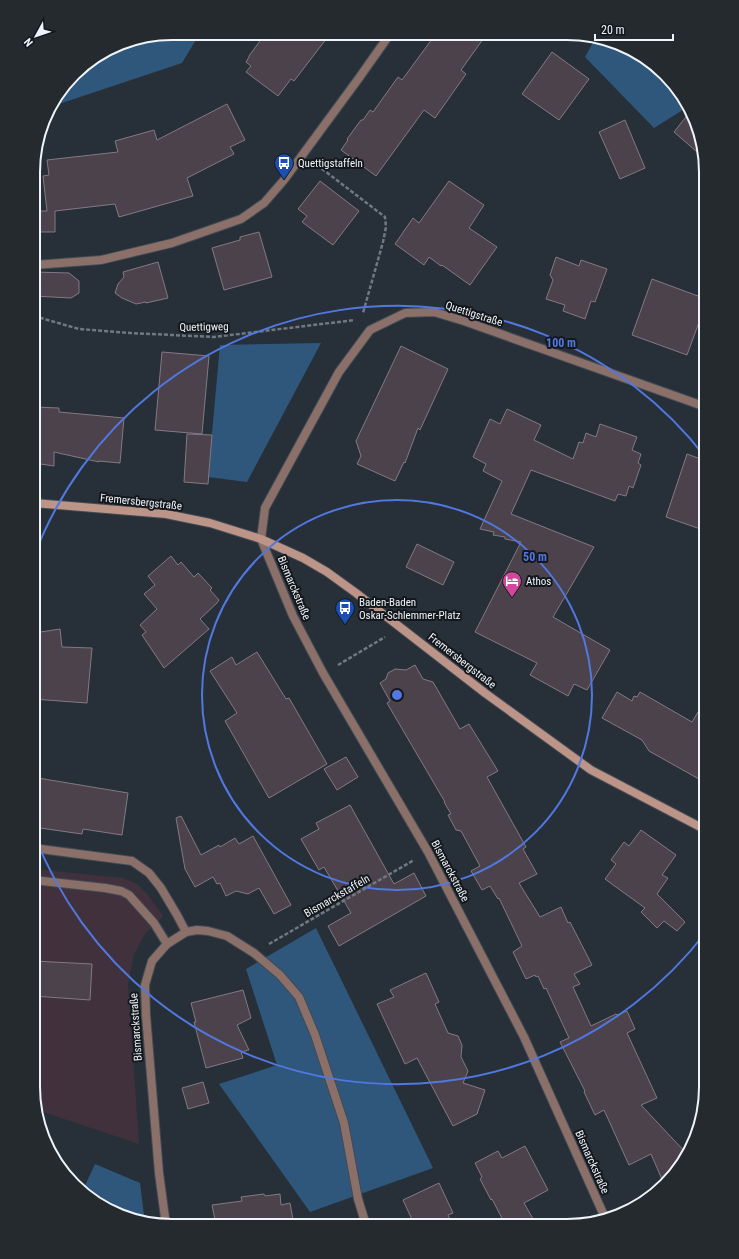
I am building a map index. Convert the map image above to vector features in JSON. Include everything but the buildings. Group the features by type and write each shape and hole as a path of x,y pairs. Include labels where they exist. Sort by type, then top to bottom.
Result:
{"main road":[{"name":"Fremersbergstraße","path":"40,504 166,514 210,523 261,539 303,558 327,572 485,693 591,770 699,826"}],"street":[{"path":"40,265 101,260 172,244 241,219 264,203 303,154 386,40"},
{"name":"Quettigstraße","path":"261,539 265,508 339,372 370,330 405,313 434,312 464,321 699,405"},
{"name":"Bismarckstraße","path":"261,539 293,616 323,673 428,852 524,1037 603,1214"},
{"path":"40,849 132,861 149,873 161,888 186,932"},
{"path":"40,881 121,891 129,895 154,923 167,944"},
{"name":"Bismarckstraße","path":"165,1219 159,1174 146,1015 145,985 152,961 167,944 186,932 197,930 227,936 254,953 280,975 299,997 316,1035 344,1123 358,1199 364,1219"}],"path":[{"name":"Quettigweg","path":"40,318 79,329 130,333 214,336 361,319 383,242 386,227 385,217 303,154"},
{"path":"323,673 401,628"},
{"name":"Bismarckstaffeln","path":"254,953 428,852"}],"shaded area":[{"path":"196,40 182,63 59,104 73,85 99,62 138,44 155,41"},
{"path":"593,43 618,50 633,58 647,67 660,79 672,92 683,110 654,128 585,57"},
{"path":"321,343 247,482 208,477 220,345"},
{"path":"40,870 123,878 137,884 147,894 163,916 145,934 134,954 128,984 139,1144 43,1112 40,1096"},
{"path":"316,928 433,1168 310,1212 219,1084 277,1065 246,969"},
{"path":"95,1164 140,1183 144,1216 121,1209 92,1192 85,1186"}],"place":[{"name":"Quettigstaffeln","path":"284,180"},
{"name":"Athos","path":"512,598"},
{"name":"Baden-Baden Oskar-Schlemmer-Platz","path":"345,625"}]}
